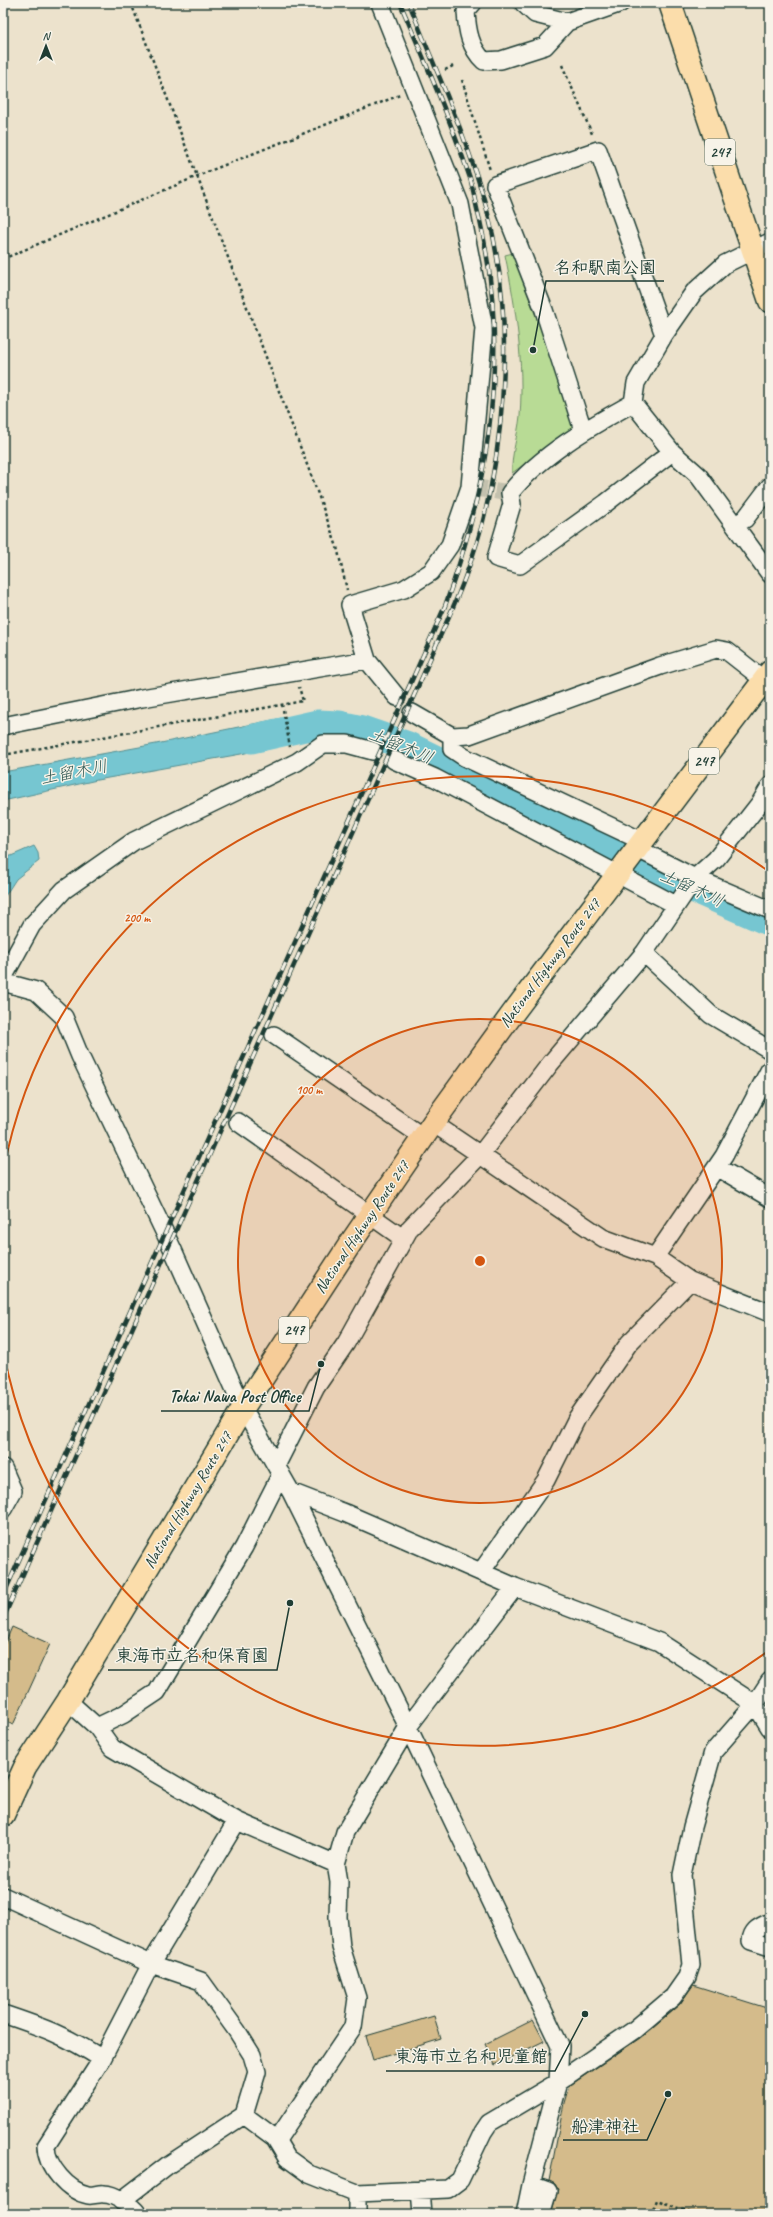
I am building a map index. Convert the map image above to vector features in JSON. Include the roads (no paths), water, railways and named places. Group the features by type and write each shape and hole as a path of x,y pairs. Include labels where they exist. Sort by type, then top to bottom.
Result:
{"highway":[{"name":"247","path":"670,3 761,246 770,301"},
{"name":"National Highway Route 247","path":"3,1814 25,1767 68,1701 243,1408 369,1216 428,1130 619,871 641,845 767,676"}],"street":[{"path":"380,3 460,204 484,328 470,486 450,545 432,572 404,589 350,605 367,660 397,697"},
{"path":"473,3 466,11 467,28 475,53 484,61 501,60 545,46 567,22 621,3"},
{"path":"523,3 535,14 567,22"},
{"path":"583,430 544,310 494,185 598,150 664,335"},
{"path":"672,452 606,503 520,565 496,558 512,504 510,493 520,480 583,430 632,403 636,383 664,335 694,292 725,264 761,246"},
{"path":"632,403 672,452 698,475 770,574"},
{"path":"735,525 745,518 770,486"},
{"path":"412,713 452,736 469,734 660,666 716,649 727,651 767,676"},
{"path":"3,726 142,698 367,660"},
{"path":"452,736 452,748 464,757 641,845 695,878 770,910"},
{"path":"3,978 32,925 64,890 134,841 297,762 323,744 346,744 373,751"},
{"path":"394,760 435,778 678,902"},
{"path":"97,1727 124,1714 157,1692 244,1547 316,1387 346,1343 410,1228 480,1156 550,1064 644,953 695,878 716,859 760,803 770,786"},
{"path":"644,953 712,1015 770,1050"},
{"path":"3,982 36,991 64,1017 80,1056 173,1250 243,1408 291,1492 408,1727 560,2046 558,2082 531,2185 525,2214"},
{"path":"274,1035 428,1130 480,1156 603,1238 655,1257 690,1281 770,1314"},
{"path":"655,1257 717,1166 770,1069"},
{"path":"238,1122 369,1216 404,1239"},
{"path":"717,1166 770,1198"},
{"path":"481,1572 546,1480 577,1418 629,1344 690,1281"},
{"path":"3,1468 14,1491 3,1509"},
{"path":"291,1492 345,1513 515,1587 659,1642 755,1704 770,1728"},
{"path":"277,2140 353,2027 357,1998 342,1946 338,1917 339,1882 336,1864 344,1832 408,1727 515,1587"},
{"path":"244,2115 277,2140 287,2158 309,2174 357,2193 448,2189 454,2185 460,2180 483,2132 489,2123 558,2082 634,2030 673,1997 687,1978 691,1965 682,1875 692,1827 713,1752 755,1704 770,1681"},
{"path":"68,1701 97,1727 112,1748 237,1821 336,1864"},
{"path":"138,2214 115,2196 105,2194 88,2195 62,2181 46,2156 46,2146 102,2059 151,1964 237,1821"},
{"path":"3,1896 151,1964 201,1982 248,2049 257,2072 244,2115 168,2165 121,2201"},
{"path":"770,1922 756,1928 752,1934 751,1941 770,1947"},
{"path":"3,2014 52,2030 77,2042 102,2059"},
{"path":"531,2185 548,2191 541,2214"},
{"path":"420,2190 422,2214"},
{"path":"357,2193 357,2214"}],"water":[{"path":"287,717 292,742 241,754 97,780 3,801 3,772 156,744"},
{"path":"34,846 38,853 39,861 16,879 3,899 3,857 11,856"}],"waterway":[{"name":"土留木川","path":"251,739 318,724 339,725 362,730 408,746 601,840 638,864 770,922"}],"tunnel":[{"path":"470,487 510,493"}],"railway":[{"path":"3,1596 445,606 461,559 474,512 484,464 491,416 494,367 494,319 489,270 470,178 446,112 400,3"},
{"path":"3,1619 449,615 464,580 478,538 490,492 498,445 504,348 502,300 496,254 487,210 471,157 409,3"}],"place":[{"name":"名和駅南公園","path":"533,350"},
{"name":"Tokai Nawa Post Office","path":"321,1364"},
{"name":"東海市立名和保育園","path":"290,1603"},
{"name":"東海市立名和児童館","path":"585,2014"},
{"name":"船津神社","path":"668,2094"}]}
